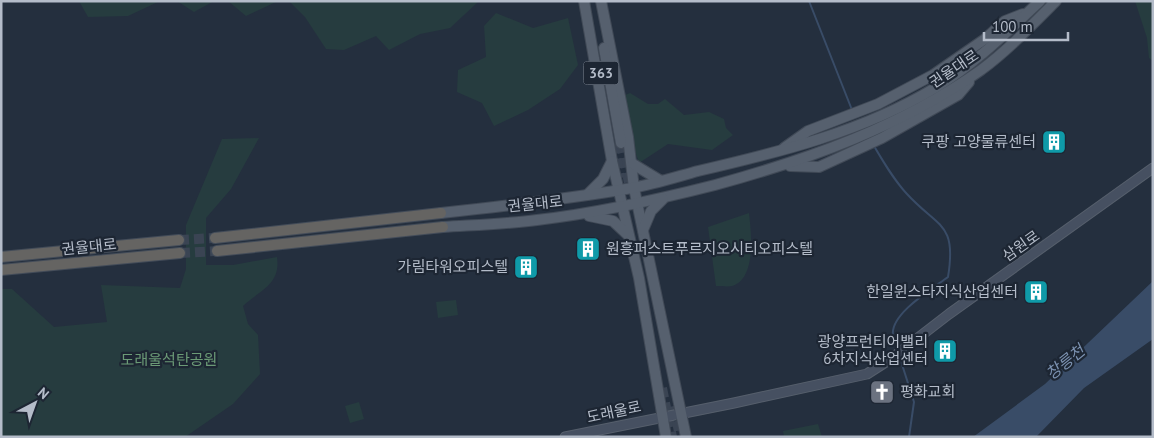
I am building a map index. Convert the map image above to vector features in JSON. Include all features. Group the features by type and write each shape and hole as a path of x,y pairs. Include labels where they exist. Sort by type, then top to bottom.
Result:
{"highway":[{"name":"권율대로","path":"215,238 441,213"},
{"name":"권율대로","path":"217,250 443,227"},
{"name":"권율대로","path":"1,258 179,240"},
{"name":"권율대로","path":"1,270 180,253"}],"main road":[{"path":"584,1 612,161 666,416 666,437"},
{"name":"363","path":"589,1 618,144 596,1"},
{"path":"601,1 632,164 634,188 642,231 686,437"},
{"name":"권율대로","path":"441,213 587,196 634,188 778,152 906,111 973,61 1040,1"},
{"name":"권율대로","path":"443,227 537,220 622,208 782,166 848,143 975,74 1014,42 1056,1"},
{"path":"778,152 808,131 860,111 933,75 985,38 1005,21 1028,12"},
{"path":"782,166 819,167 863,147 958,95 975,74"},
{"path":"587,196 603,179 612,161"},
{"path":"632,164 661,181"},
{"name":"삼원로","path":"681,414 867,374 892,358 949,314 1153,168"},
{"path":"642,231 648,215 664,198"},
{"path":"581,214 613,221 629,236"},
{"path":"666,416 681,414"},
{"name":"도래울로","path":"565,437 666,416"}],"green space":[{"path":"79,1 160,1 128,16 88,17"},
{"path":"177,1 214,1 194,12"},
{"path":"228,1 278,1 246,16"},
{"path":"289,1 479,1 450,28 420,34 389,50 376,36 344,50 326,49 305,17"},
{"path":"1135,1 1153,1 1153,61 1149,58 1147,38"},
{"path":"496,13 533,28 568,18 578,65 560,89 528,110 494,126 482,103 457,92 458,70 486,57 484,26"},
{"path":"630,93 648,104 658,104 665,99 684,115 709,112 724,119 726,128 733,135 712,150 668,144 639,163 619,102 623,96"},
{"name":"도래울석탄공원","path":"259,138 231,189 206,218 206,265 233,265 277,257 276,274 272,281 243,306 248,324 258,335 260,374 233,404 185,437 1,437 1,289 12,289 54,327 107,322 101,285 180,288 186,269 186,225 222,139"},
{"path":"749,213 751,254 745,274 740,282 732,286 716,286 708,227"},
{"path":"456,300 458,315 438,318 436,302"},
{"path":"359,402 364,419 350,423 345,406"},
{"path":"818,424 822,437 784,437 783,431"}],"water":[{"path":"1153,281 1153,339 1084,388 1036,437 973,437 1045,384"}],"waterway":[{"path":"809,1 852,110"},
{"path":"874,146 902,189 942,228 950,246 948,277 913,303 898,319 893,335 898,350"},
{"path":"899,355 914,402 909,437"}],"tunnel":[{"path":"621,143 629,183"},
{"path":"614,144 620,178"},
{"path":"179,240 215,238"},
{"path":"180,253 217,251"},
{"path":"662,388 672,437"},
{"path":"674,406 680,437"}],"place":[{"name":"쿠팡 고양물류센터","path":"1054,142"},
{"name":"원흥퍼스트푸르지오시티오피스텔","path":"588,249"},
{"name":"가림타워오피스텔","path":"526,267"},
{"name":"한일윈스타지식산업센터","path":"1036,292"},
{"name":"광양프런티어밸리 6차지식산업센터","path":"945,351"},
{"name":"평화교회","path":"882,392"}],"water label":[{"name":"창릉천","path":"1065,362"}]}
